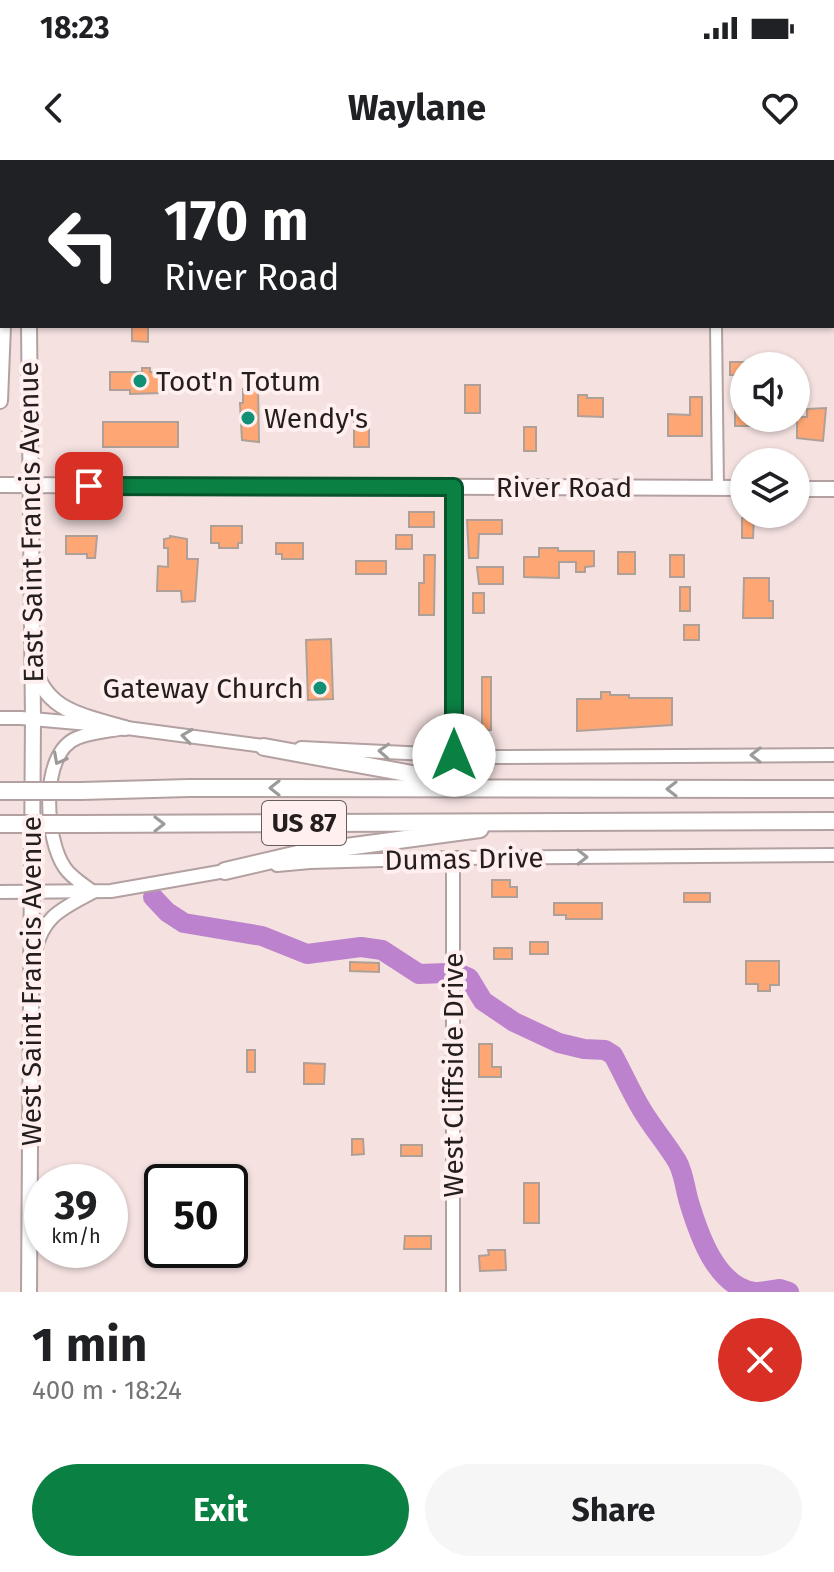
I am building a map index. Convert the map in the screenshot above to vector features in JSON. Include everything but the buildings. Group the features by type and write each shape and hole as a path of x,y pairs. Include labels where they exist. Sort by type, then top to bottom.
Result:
{"highway":[{"path":"264,747 493,789"},
{"name":"US 87","path":"0,791 189,788 834,789"},
{"path":"225,871 302,853 448,835 527,821"},
{"name":"US 87","path":"0,824 833,821"}],"main road":[{"name":"East Saint Francis Avenue","path":"0,401 3,328"},
{"name":"East Saint Francis Avenue","path":"29,328 33,719"},
{"name":"River Road","path":"0,485 730,488"},
{"path":"454,487 454,755"},
{"path":"810,489 834,489"},
{"path":"32,661 43,690 61,707 125,728"},
{"path":"0,718 125,728 264,747 491,757 834,755"},
{"name":"West Saint Francis Avenue","path":"29,1292 33,719"},
{"path":"31,965 40,933 49,918 93,892 65,869 55,844 49,813 52,774 59,753 75,738 125,728"},
{"name":"Dumas Drive","path":"0,892 111,891 225,871 310,862 834,855"},
{"name":"West Cliffside Drive","path":"453,858 453,1292"}],"street":[{"path":"716,328 718,488"}],"waterway":[{"path":"153,897 167,912 184,923 262,936 307,954 361,947 382,950 419,974 447,973"},
{"path":"462,975 469,978 483,1001 514,1022 559,1043 605,1050 613,1055 642,1110 679,1166 693,1215 711,1257 729,1280 754,1292"},
{"path":"759,1292 780,1289 789,1292"}],"place":[{"name":"Toot'n Totum","path":"140,381"},
{"name":"Wendy's","path":"248,418"},
{"name":"Gateway Church","path":"320,688"}],"route":[{"path":"89,486 454,487 454,755"}]}
